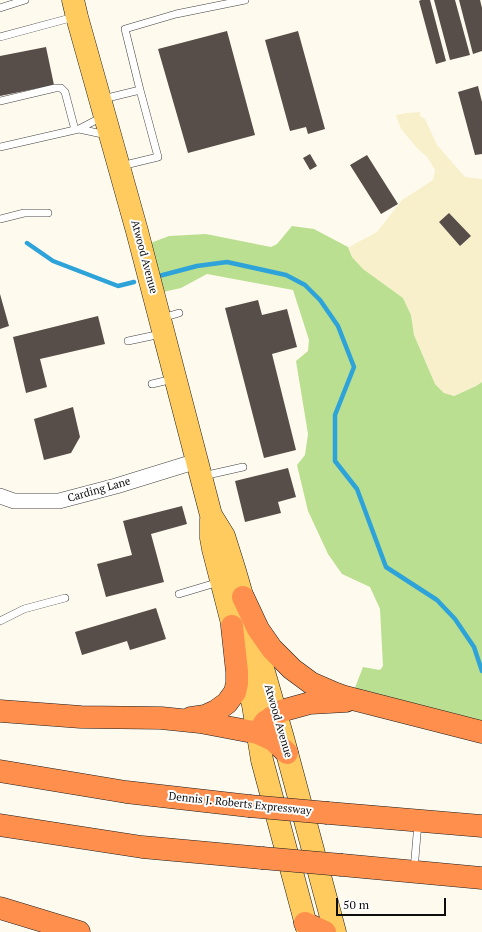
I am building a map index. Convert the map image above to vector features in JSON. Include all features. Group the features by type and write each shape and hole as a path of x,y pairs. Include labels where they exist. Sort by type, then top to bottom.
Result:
{"highway":[{"path":"243,597 262,637 292,670 312,683 334,693 482,732"},
{"path":"0,711 81,717 189,718 205,716 222,708 230,700 236,688 237,678 232,626"},
{"path":"258,733 266,722 276,714 301,705 327,701 358,702 383,707"},
{"path":"161,718 200,722 258,733 273,740 287,753"},
{"name":"Dennis J. Roberts Expressway","path":"0,771 126,792 249,806 482,826"},
{"path":"0,825 142,847 482,878"},
{"path":"0,908 79,932"},
{"path":"306,928 325,932"}],"main road":[{"name":"Atwood Avenue","path":"75,8 119,167 167,322 175,378 211,515 226,540 243,597 335,932"},
{"name":"Atwood Avenue","path":"211,515 210,538 253,705 262,760 306,928"}],"street":[{"name":"Carding Lane","path":"0,496 36,506 116,486 199,469"}],"lane":[{"path":"0,8 25,0"},
{"path":"119,167 158,157 125,29 176,14 244,0"},
{"path":"0,37 75,8"},
{"path":"0,102 54,88 61,88 65,92 77,130"},
{"path":"0,147 77,130 105,117 140,90"},
{"path":"77,130 105,117"},
{"path":"0,219 24,213 48,213"},
{"path":"128,341 167,322"},
{"path":"152,384 175,378"},
{"path":"199,469 243,467"},
{"path":"179,594 221,582"},
{"path":"0,621 24,610 64,598"},
{"path":"414,872 418,820"}],"shaded area":[{"path":"420,112 420,116 425,119 437,145 465,177 482,179 482,382 453,396 444,393 435,384 414,335 411,315 403,298 363,269 352,257 349,247 377,232 402,200 433,180 435,170 427,157 417,148 401,129 396,115"}],"green space":[{"path":"292,226 314,229 348,247 352,257 363,269 403,298 411,315 414,335 435,384 444,393 454,396 482,382 482,730 351,698 363,667 380,670 383,666 380,609 370,587 342,574 328,554 308,511 297,465 305,455 308,434 296,361 308,351 309,340 293,290 207,274 181,288 154,294 140,247 169,236 206,234 271,247 277,244"}],"building":[{"path":"430,0 446,61 436,64 419,1"},
{"path":"434,0 455,0 470,55 450,60"},
{"path":"459,0 480,0 482,8 482,51 473,54"},
{"path":"227,31 255,135 188,153 158,49"},
{"path":"298,31 325,129 308,134 306,127 290,131 265,40"},
{"path":"46,47 54,85 0,96 0,56"},
{"path":"478,86 482,102 482,154 475,155 458,92"},
{"path":"310,154 317,166 310,170 303,158"},
{"path":"367,155 398,204 381,214 350,165"},
{"path":"449,213 471,236 460,246 439,222"},
{"path":"0,294 9,326 0,329"},
{"path":"258,300 262,315 287,309 297,347 272,354 296,450 264,458 225,308"},
{"path":"98,316 105,344 40,359 47,387 26,393 13,337"},
{"path":"73,407 80,437 71,453 44,460 34,419"},
{"path":"288,468 296,497 278,502 281,513 245,522 235,481"},
{"path":"182,506 187,524 151,534 164,582 106,597 97,564 132,555 123,521"},
{"path":"156,608 166,639 130,650 127,641 82,655 75,632"}],"waterway":[{"path":"27,243 53,261 118,286 134,282"},
{"path":"159,276 197,266 227,262 286,275 305,285 320,300 338,326 354,367 335,415 335,461 357,489 386,567 437,600 455,619 474,647 482,671"}]}
